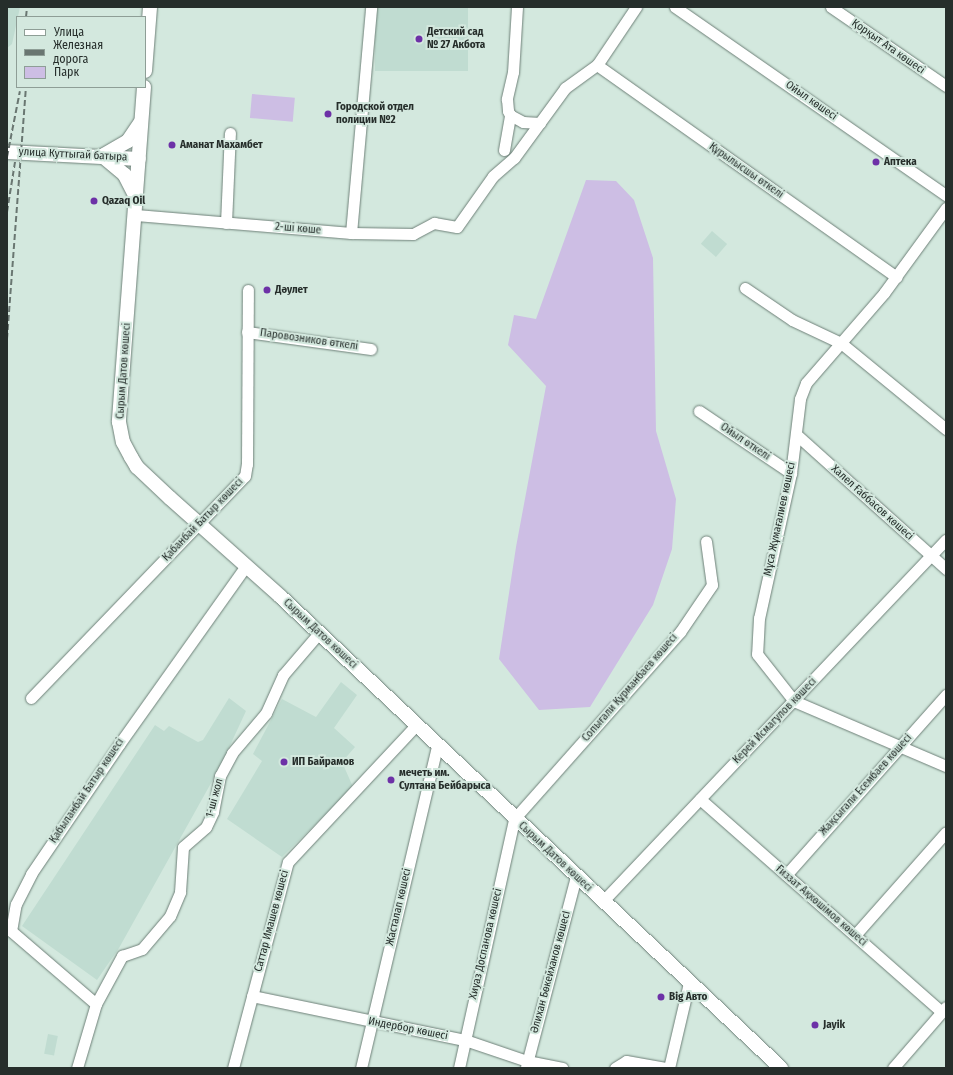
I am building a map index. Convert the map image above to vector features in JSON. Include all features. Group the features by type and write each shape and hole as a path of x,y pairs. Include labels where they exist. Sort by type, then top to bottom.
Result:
{"main road":[{"path":"146,58 150,7"},
{"name":"Сырым Датов көшесі","path":"144,88 120,429 123,442 137,467 319,633 689,984 781,1068"},
{"path":"137,198 125,175 102,156 128,141 141,122"},
{"name":"улица Куттыгай батыра","path":"7,152 139,158"}],"street":[{"path":"351,233 371,7"},
{"path":"504,150 510,115 507,99 513,72 517,7"},
{"path":"510,115 523,122 540,123 565,88 576,78 597,65 636,7"},
{"name":"Ойыл көшесі","path":"675,7 946,195"},
{"name":"Қорқыт Ата көшесi","path":"831,7 946,86"},
{"name":"Құрылысшы өткелі","path":"597,65 896,277"},
{"name":"2-ші көше","path":"136,215 351,233 413,234 434,223 457,227 493,176 514,158 540,123"},
{"path":"226,223 230,133"},
{"name":"Мұса Жұмағалиев көшесі","path":"946,208 896,277 806,383 800,399 798,436 791,473 759,618 757,654 794,701 899,748 946,766"},
{"path":"745,288 792,320 840,343 946,429"},
{"name":"Қабанбай Батыр көшесі","path":"31,698 245,476 248,464 248,290"},
{"name":"Паровозников өткелі","path":"247,332 371,349"},
{"name":"Ойыл өткелі","path":"699,411 791,473"},
{"name":"Халел Ғаббасов көшесі","path":"798,436 946,569"},
{"name":"Керей Исмагулов көшесі","path":"603,901 946,540"},
{"name":"Сопығали Құрманбаев көшесі","path":"514,819 680,632 712,585 706,541"},
{"name":"Қабыланбай Батыр көшесі","path":"96,1004 10,932 16,904 31,874 120,743 245,567"},
{"name":"1-ші жол","path":"96,1004 122,956 142,949 170,916 180,892 183,847 206,827 213,812 220,776 232,753 266,713 283,675 319,633"},
{"name":"Жақсығали Есембаев көшесi","path":"786,875 946,695"},
{"name":"Саттар Имашев көшесі","path":"233,1068 288,862 416,725"},
{"name":"Жасталап көшесі","path":"361,1068 437,746"},
{"name":"Ғиззат Ақкөшімов көшесi","path":"700,799 854,935 944,1009"},
{"name":"Хиуаз Доспанова көшесі","path":"459,1068 514,819"},
{"path":"854,935 946,832"},
{"name":"Әлихан Бөкейханов көшесI","path":"526,1064 576,876"},
{"path":"670,1068 689,984"},
{"name":"Индербор көшесі","path":"252,996 465,1040 526,1064 562,1068"},
{"path":"77,1068 96,1004"},
{"path":"893,1068 944,1009"},
{"path":"615,1068 626,1061 665,1068"}],"shaded area":[{"path":"7,7 20,7 18,16 16,16 16,26 12,44 7,48"},
{"name":"Детский сад № 27 Акбота","path":"375,7 468,7 468,71 375,71"},
{"path":"712,231 727,244 716,257 701,244"},
{"path":"341,682 357,695 334,728 355,747 342,762 353,787 282,857 227,819 262,761 253,754 282,699 316,717"},
{"path":"229,698 246,711 220,767 119,948 97,980 22,926 155,725 164,731 169,726 198,742 203,740"},
{"path":"48,1034 58,1036 54,1056 44,1054"}],"green space":[{"path":"252,94 295,98 293,122 250,118"},
{"path":"586,180 616,181 634,200 653,258 656,431 676,499 672,549 653,605 590,707 539,710 499,659 516,547 546,386 508,345 514,315 536,319"}],"railway":[{"path":"26,16 27,7"},
{"path":"7,339 26,88"},
{"path":"7,157 20,91"},
{"path":"7,212 15,162"}],"place":[{"name":"Детский сад № 27 Акбота","path":"419,39"},
{"name":"Городской отдел полиции №2","path":"328,114"},
{"name":"Аманат Махамбет","path":"172,145"},
{"name":"Аптека","path":"876,162"},
{"name":"Qazaq Oil","path":"94,201"},
{"name":"Дәулет","path":"267,290"},
{"name":"ИП Байрамов","path":"284,762"},
{"name":"мечеть им. Султана Бейбарыса","path":"391,780"},
{"name":"Big Авто","path":"661,997"},
{"name":"Jayik","path":"815,1025"}]}
